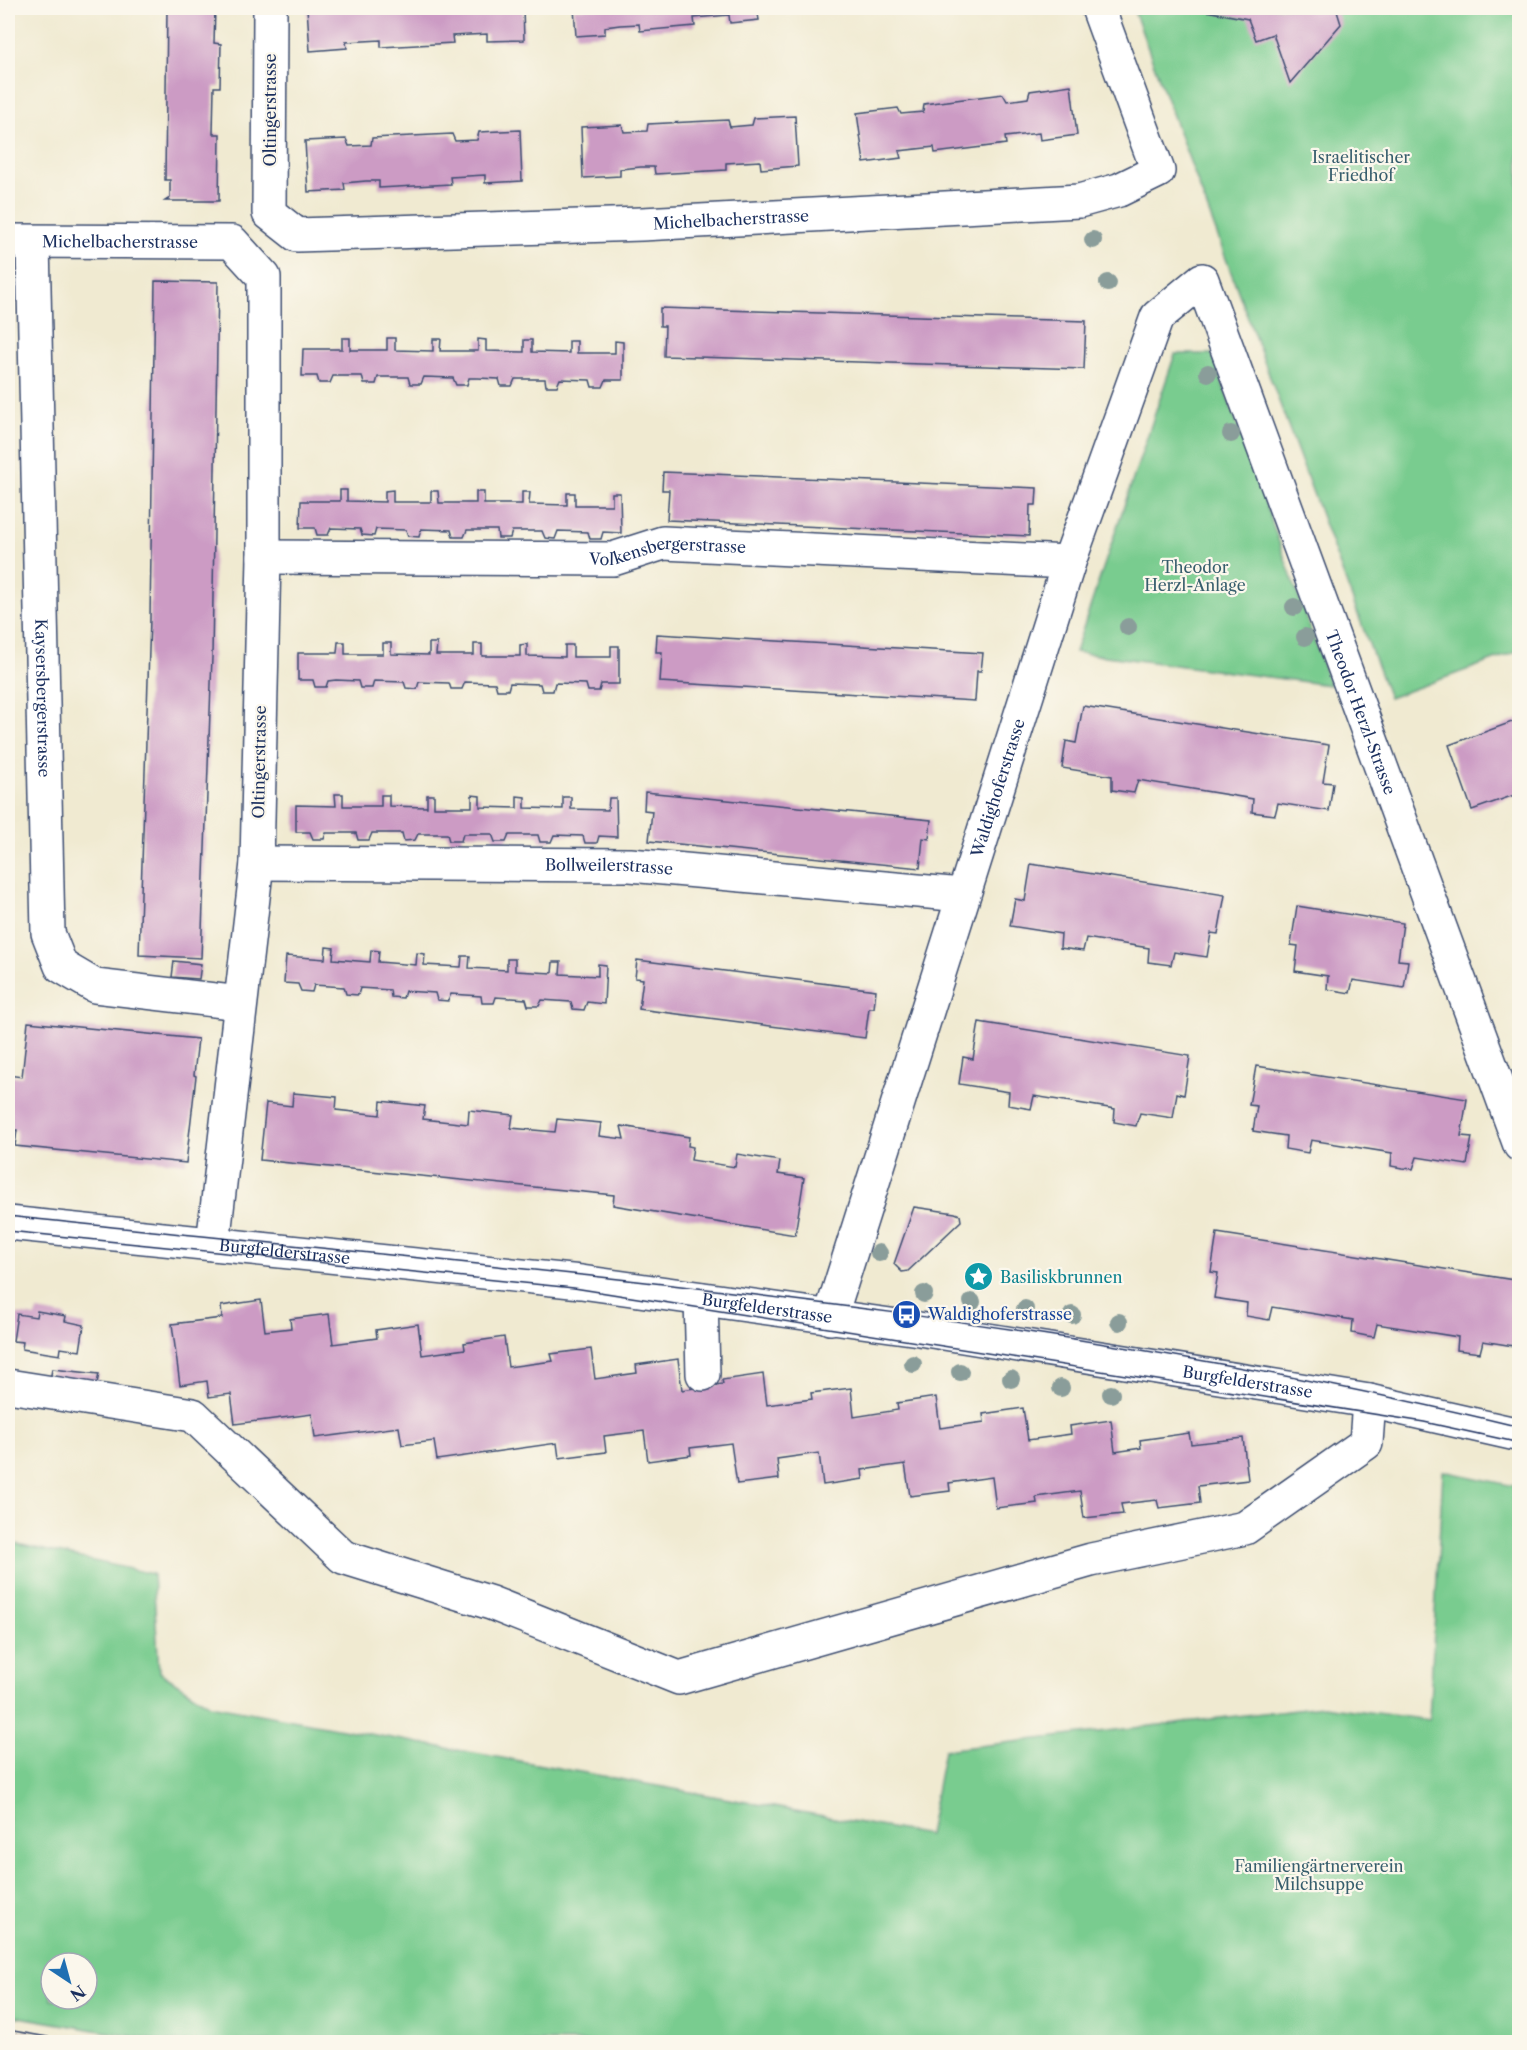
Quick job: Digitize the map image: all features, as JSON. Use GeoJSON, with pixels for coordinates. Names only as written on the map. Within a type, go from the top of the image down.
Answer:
{"type":"FeatureCollection","features":[{"type":"Feature","properties":{"kind":"street","name":"Oltingerstrasse"},"geometry":{"type":"LineString","coordinates":[[270,8],[269,213],[297,234]]}},
{"type":"Feature","properties":{"kind":"street","name":"Michelbacherstrasse"},"geometry":{"type":"LineString","coordinates":[[297,234],[642,224],[1079,201],[1119,190],[1158,171],[1098,8]]}},
{"type":"Feature","properties":{"kind":"street","name":"Michelbacherstrasse"},"geometry":{"type":"LineString","coordinates":[[20,241],[232,242],[264,277]]}},
{"type":"Feature","properties":{"kind":"street","name":"Kaysersbergerstrasse"},"geometry":{"type":"LineString","coordinates":[[20,241],[37,472],[48,933],[61,966],[94,986],[240,1003]]}},
{"type":"Feature","properties":{"kind":"street","name":"Oltingerstrasse"},"geometry":{"type":"LineString","coordinates":[[213,1244],[222,1184],[257,863],[264,557],[264,277]]}},
{"type":"Feature","properties":{"kind":"street","name":"Waldighoferstrasse"},"geometry":{"type":"LineString","coordinates":[[831,1318],[962,895],[1069,562],[1156,317],[1202,280]]}},
{"type":"Feature","properties":{"kind":"street","name":"Theodor Herzl-Strasse"},"geometry":{"type":"LineString","coordinates":[[1202,280],[1520,1145]]}},
{"type":"Feature","properties":{"kind":"street","name":"Volkensbergerstrasse"},"geometry":{"type":"LineString","coordinates":[[264,557],[613,559],[663,543],[1069,562]]}},
{"type":"Feature","properties":{"kind":"street","name":"Bollweilerstrasse"},"geometry":{"type":"LineString","coordinates":[[257,863],[630,865],[962,895]]}},
{"type":"Feature","properties":{"kind":"street","name":"Burgfelderstrasse"},"geometry":{"type":"LineString","coordinates":[[8,1223],[581,1282],[919,1329],[1369,1401],[1520,1435]]}},
{"type":"Feature","properties":{"kind":"street"},"geometry":{"type":"LineString","coordinates":[[701,1299],[703,1374]]}},
{"type":"Feature","properties":{"kind":"street"},"geometry":{"type":"LineString","coordinates":[[8,1386],[193,1415],[343,1557],[491,1603],[679,1678],[1091,1560],[1245,1528],[1366,1443],[1369,1401]]}},
{"type":"Feature","properties":{"kind":"green space","name":"Israelitischer Friedhof"},"geometry":{"type":"Polygon","coordinates":[[[1133,8],[1519,8],[1519,651],[1389,698],[1133,8]]]}},
{"type":"Feature","properties":{"kind":"green space","name":"Theodor Herzl-Anlage"},"geometry":{"type":"Polygon","coordinates":[[[1175,354],[1212,354],[1330,685],[1075,652],[1175,354]]]}},
{"type":"Feature","properties":{"kind":"green space","name":"Familiengärtnerverein Milchsuppe"},"geometry":{"type":"Polygon","coordinates":[[[1443,1471],[1519,1487],[1519,2042],[164,2042],[8,2015],[8,1542],[153,1574],[159,1672],[210,1705],[928,1835],[944,1750],[1323,1706],[1429,1720],[1443,1471]]]}},
{"type":"Feature","properties":{"kind":"building"},"geometry":{"type":"Polygon","coordinates":[[[167,8],[215,8],[214,43],[221,44],[220,87],[214,87],[213,134],[220,134],[219,201],[165,201],[170,198],[170,180],[165,180],[167,8]]]}},
{"type":"Feature","properties":{"kind":"building"},"geometry":{"type":"Polygon","coordinates":[[[307,8],[523,8],[524,40],[487,41],[487,34],[452,36],[453,43],[381,47],[381,40],[346,42],[347,48],[310,51],[307,8]]]}},
{"type":"Feature","properties":{"kind":"building"},"geometry":{"type":"Polygon","coordinates":[[[574,8],[757,8],[759,20],[730,23],[729,15],[694,18],[695,26],[640,31],[639,24],[620,25],[605,27],[605,34],[576,36],[574,8]]]}},
{"type":"Feature","properties":{"kind":"building"},"geometry":{"type":"Polygon","coordinates":[[[811,8],[841,8],[841,9],[812,13],[811,8]]]}},
{"type":"Feature","properties":{"kind":"building"},"geometry":{"type":"Polygon","coordinates":[[[1205,8],[1336,8],[1341,24],[1290,83],[1273,34],[1256,40],[1248,19],[1206,11],[1205,8]]]}},
{"type":"Feature","properties":{"kind":"building"},"geometry":{"type":"Polygon","coordinates":[[[1071,85],[1077,135],[1040,140],[1039,133],[1005,137],[1006,144],[935,153],[934,147],[899,151],[901,158],[864,163],[857,113],[898,108],[901,114],[923,112],[924,104],[1003,94],[1007,101],[1028,98],[1030,91],[1071,85]]]}},
{"type":"Feature","properties":{"kind":"building"},"geometry":{"type":"Polygon","coordinates":[[[795,116],[798,166],[761,169],[760,161],[726,163],[726,170],[655,174],[654,167],[641,167],[620,169],[620,176],[583,178],[581,127],[622,125],[624,132],[647,131],[648,124],[728,120],[730,127],[752,125],[754,118],[795,116]]]}},
{"type":"Feature","properties":{"kind":"building"},"geometry":{"type":"Polygon","coordinates":[[[520,130],[522,181],[485,183],[485,175],[450,177],[451,184],[379,188],[379,181],[366,181],[344,183],[345,190],[308,192],[305,141],[346,139],[349,146],[371,145],[372,138],[452,134],[455,141],[477,140],[479,132],[520,130]]]}},
{"type":"Feature","properties":{"kind":"building"},"geometry":{"type":"Polygon","coordinates":[[[155,281],[218,282],[212,657],[201,958],[139,955],[150,619],[155,281]]]}},
{"type":"Feature","properties":{"kind":"building"},"geometry":{"type":"Polygon","coordinates":[[[660,308],[1086,321],[1084,369],[664,356],[665,326],[660,326],[660,308]]]}},
{"type":"Feature","properties":{"kind":"building"},"geometry":{"type":"Polygon","coordinates":[[[342,338],[350,338],[350,350],[387,350],[387,338],[395,338],[395,350],[433,351],[433,339],[441,339],[440,351],[478,351],[478,339],[486,340],[486,351],[524,352],[524,340],[532,340],[532,352],[569,353],[569,341],[577,341],[577,353],[615,353],[615,341],[623,342],[623,380],[606,380],[603,387],[592,387],[590,380],[560,379],[557,386],[546,386],[545,379],[515,379],[512,386],[501,386],[499,379],[469,378],[467,385],[456,385],[453,378],[424,377],[421,384],[410,384],[408,377],[378,377],[376,384],[364,384],[362,376],[333,376],[330,383],[319,383],[317,376],[302,376],[303,349],[342,349],[342,338]]]}},
{"type":"Feature","properties":{"kind":"building"},"geometry":{"type":"Polygon","coordinates":[[[663,472],[1037,488],[1036,505],[1030,505],[1029,536],[667,520],[669,490],[662,490],[663,472]]]}},
{"type":"Feature","properties":{"kind":"building"},"geometry":{"type":"Polygon","coordinates":[[[340,490],[347,490],[347,501],[385,502],[385,491],[393,490],[393,502],[431,502],[431,491],[438,491],[439,503],[476,503],[476,492],[484,492],[484,504],[522,504],[522,492],[530,492],[529,504],[567,505],[567,493],[575,493],[575,505],[612,505],[612,493],[620,493],[621,533],[603,532],[601,539],[590,539],[588,532],[558,531],[555,539],[545,538],[542,531],[512,531],[510,538],[498,538],[497,530],[467,530],[464,537],[453,537],[451,530],[421,529],[419,537],[408,536],[406,530],[376,529],[374,536],[362,535],[360,529],[331,528],[328,535],[317,535],[315,528],[300,528],[301,501],[340,501],[340,490]]]}},
{"type":"Feature","properties":{"kind":"building"},"geometry":{"type":"Polygon","coordinates":[[[657,634],[983,653],[981,671],[977,671],[975,701],[660,682],[662,652],[656,652],[657,634]]]}},
{"type":"Feature","properties":{"kind":"building"},"geometry":{"type":"Polygon","coordinates":[[[338,642],[345,642],[345,654],[383,654],[383,643],[391,643],[391,654],[429,655],[429,643],[437,643],[436,655],[474,655],[474,644],[482,644],[482,656],[520,656],[520,645],[527,644],[527,656],[565,657],[565,645],[573,645],[573,657],[611,657],[611,646],[619,646],[619,684],[601,684],[599,691],[588,691],[586,684],[555,683],[553,691],[542,691],[540,684],[510,683],[508,690],[497,690],[495,683],[465,682],[462,689],[451,689],[449,683],[419,682],[417,689],[406,688],[404,682],[374,681],[372,688],[360,688],[358,681],[328,681],[326,687],[315,687],[313,680],[298,680],[298,653],[337,653],[338,642]]]}},
{"type":"Feature","properties":{"kind":"building"},"geometry":{"type":"Polygon","coordinates":[[[1083,706],[1329,745],[1323,782],[1333,783],[1329,811],[1278,803],[1275,815],[1252,812],[1253,799],[1138,780],[1134,793],[1112,790],[1112,776],[1062,768],[1066,741],[1076,743],[1083,706]]]}},
{"type":"Feature","properties":{"kind":"building"},"geometry":{"type":"Polygon","coordinates":[[[1520,719],[1520,793],[1472,810],[1449,745],[1520,719]]]}},
{"type":"Feature","properties":{"kind":"building"},"geometry":{"type":"Polygon","coordinates":[[[645,792],[931,820],[929,839],[923,838],[920,868],[649,841],[652,811],[644,810],[645,792]]]}},
{"type":"Feature","properties":{"kind":"building"},"geometry":{"type":"Polygon","coordinates":[[[335,794],[343,794],[343,806],[381,806],[381,795],[389,795],[389,806],[427,807],[427,795],[434,795],[434,807],[472,807],[472,795],[480,796],[480,807],[517,808],[517,796],[525,797],[525,808],[563,809],[563,797],[571,797],[571,809],[608,810],[609,798],[616,798],[617,837],[599,836],[597,843],[585,843],[583,836],[554,835],[551,842],[540,842],[538,835],[509,835],[506,842],[495,842],[492,834],[463,834],[461,841],[449,841],[447,834],[418,834],[415,840],[404,841],[402,833],[372,833],[369,840],[358,840],[356,833],[326,833],[324,839],[313,839],[310,832],[296,832],[296,805],[336,806],[335,794]]]}},
{"type":"Feature","properties":{"kind":"building"},"geometry":{"type":"Polygon","coordinates":[[[1031,864],[1225,895],[1218,934],[1211,933],[1207,957],[1174,952],[1171,965],[1148,962],[1149,948],[1086,938],[1083,951],[1060,948],[1061,934],[1010,926],[1015,899],[1025,901],[1031,864]]]}},
{"type":"Feature","properties":{"kind":"building"},"geometry":{"type":"Polygon","coordinates":[[[1297,906],[1403,923],[1398,960],[1408,961],[1404,988],[1353,980],[1350,993],[1327,989],[1328,976],[1295,971],[1298,946],[1291,945],[1297,906]]]}},
{"type":"Feature","properties":{"kind":"building"},"geometry":{"type":"Polygon","coordinates":[[[326,947],[334,948],[333,959],[370,962],[371,950],[379,951],[378,962],[416,965],[417,953],[425,954],[424,965],[461,967],[462,956],[470,956],[469,968],[507,970],[507,959],[515,959],[515,971],[552,973],[553,962],[561,962],[560,974],[598,976],[598,964],[606,965],[604,1004],[587,1002],[584,1010],[573,1009],[571,1002],[542,1000],[539,1006],[528,1006],[526,999],[496,997],[494,1003],[482,1003],[481,996],[451,994],[448,1001],[437,1000],[435,993],[405,991],[403,998],[391,997],[390,990],[360,988],[358,995],[346,994],[344,987],[314,985],[312,992],[301,991],[298,984],[284,983],[286,956],[325,959],[326,947]]]}},
{"type":"Feature","properties":{"kind":"building"},"geometry":{"type":"Polygon","coordinates":[[[637,960],[876,990],[874,1008],[869,1008],[865,1038],[639,1009],[643,979],[635,978],[637,960]]]}},
{"type":"Feature","properties":{"kind":"building"},"geometry":{"type":"Polygon","coordinates":[[[174,961],[201,964],[199,979],[172,977],[174,961]]]}},
{"type":"Feature","properties":{"kind":"building"},"geometry":{"type":"Polygon","coordinates":[[[28,1022],[198,1039],[186,1163],[15,1146],[17,1130],[8,1130],[8,1075],[22,1077],[28,1022]]]}},
{"type":"Feature","properties":{"kind":"building"},"geometry":{"type":"Polygon","coordinates":[[[979,1022],[1190,1056],[1184,1095],[1177,1093],[1173,1118],[1140,1113],[1136,1126],[1114,1122],[1115,1109],[1034,1096],[1031,1109],[1008,1105],[1009,1092],[959,1084],[963,1057],[973,1059],[979,1022]]]}},
{"type":"Feature","properties":{"kind":"building"},"geometry":{"type":"Polygon","coordinates":[[[1256,1066],[1467,1099],[1461,1136],[1472,1137],[1467,1165],[1417,1157],[1413,1169],[1402,1168],[1391,1166],[1392,1153],[1311,1140],[1308,1153],[1285,1149],[1286,1136],[1253,1131],[1257,1106],[1249,1105],[1256,1066]]]}},
{"type":"Feature","properties":{"kind":"building"},"geometry":{"type":"Polygon","coordinates":[[[293,1093],[337,1097],[336,1110],[380,1115],[381,1101],[425,1106],[423,1119],[468,1124],[469,1110],[513,1115],[511,1128],[555,1132],[557,1119],[601,1123],[599,1136],[624,1139],[621,1126],[689,1137],[688,1146],[693,1147],[691,1160],[735,1167],[737,1154],[780,1161],[778,1174],[804,1178],[795,1235],[613,1205],[614,1195],[260,1160],[266,1103],[292,1106],[293,1093]]]}},
{"type":"Feature","properties":{"kind":"building"},"geometry":{"type":"Polygon","coordinates":[[[914,1207],[955,1213],[960,1215],[961,1221],[908,1271],[902,1272],[894,1264],[914,1207]]]}},
{"type":"Feature","properties":{"kind":"building"},"geometry":{"type":"Polygon","coordinates":[[[1217,1233],[1520,1281],[1520,1347],[1483,1341],[1480,1353],[1457,1350],[1458,1337],[1377,1324],[1374,1337],[1367,1336],[1352,1333],[1353,1320],[1272,1307],[1269,1320],[1246,1316],[1247,1303],[1214,1298],[1218,1273],[1211,1272],[1217,1233]]]}},
{"type":"Feature","properties":{"kind":"building"},"geometry":{"type":"Polygon","coordinates":[[[261,1300],[265,1331],[291,1328],[290,1319],[329,1314],[333,1344],[377,1338],[376,1330],[418,1324],[422,1355],[465,1349],[464,1343],[504,1337],[508,1367],[553,1361],[551,1354],[591,1349],[595,1379],[637,1373],[636,1365],[678,1359],[682,1390],[723,1384],[722,1380],[763,1374],[767,1405],[812,1399],[811,1393],[851,1388],[854,1417],[898,1410],[897,1403],[936,1397],[940,1428],[984,1422],[983,1414],[1023,1408],[1028,1440],[1071,1434],[1070,1426],[1111,1420],[1115,1452],[1141,1448],[1140,1440],[1189,1433],[1191,1444],[1243,1438],[1248,1480],[1198,1486],[1200,1503],[1159,1508],[1157,1500],[1121,1504],[1123,1514],[1084,1518],[1080,1491],[1036,1497],[1037,1503],[996,1508],[992,1477],[949,1483],[950,1491],[910,1496],[905,1464],[862,1470],[863,1479],[823,1485],[819,1453],[777,1459],[779,1479],[737,1484],[731,1443],[690,1448],[691,1455],[648,1461],[644,1431],[604,1436],[606,1452],[559,1458],[557,1443],[437,1460],[434,1441],[402,1445],[399,1427],[315,1438],[312,1414],[235,1424],[231,1394],[209,1397],[207,1381],[180,1385],[172,1324],[222,1318],[221,1306],[261,1300]]]}},
{"type":"Feature","properties":{"kind":"building"},"geometry":{"type":"Polygon","coordinates":[[[37,1311],[66,1316],[65,1321],[84,1325],[80,1351],[61,1348],[60,1355],[22,1349],[23,1342],[13,1341],[17,1314],[36,1317],[37,1311]]]}},
{"type":"Feature","properties":{"kind":"building"},"geometry":{"type":"Polygon","coordinates":[[[52,1369],[99,1374],[95,1393],[49,1386],[52,1369]]]}},
{"type":"Feature","properties":{"kind":"building"},"geometry":{"type":"Polygon","coordinates":[[[8,2030],[70,2041],[70,2042],[8,2042],[8,2030]]]}},
{"type":"Feature","properties":{"kind":"tram line"},"geometry":{"type":"LineString","coordinates":[[8,1216],[578,1275],[767,1296],[957,1321],[1146,1351],[1333,1385],[1520,1427]]}},
{"type":"Feature","properties":{"kind":"tram line"},"geometry":{"type":"LineString","coordinates":[[8,1231],[574,1288],[1424,1422],[1520,1443]]}},
{"type":"Feature","properties":{"kind":"place","name":"Basiliskbrunnen"},"geometry":{"type":"Point","coordinates":[979,1277]}},
{"type":"Feature","properties":{"kind":"place","name":"Waldighoferstrasse"},"geometry":{"type":"Point","coordinates":[907,1314]}}]}
